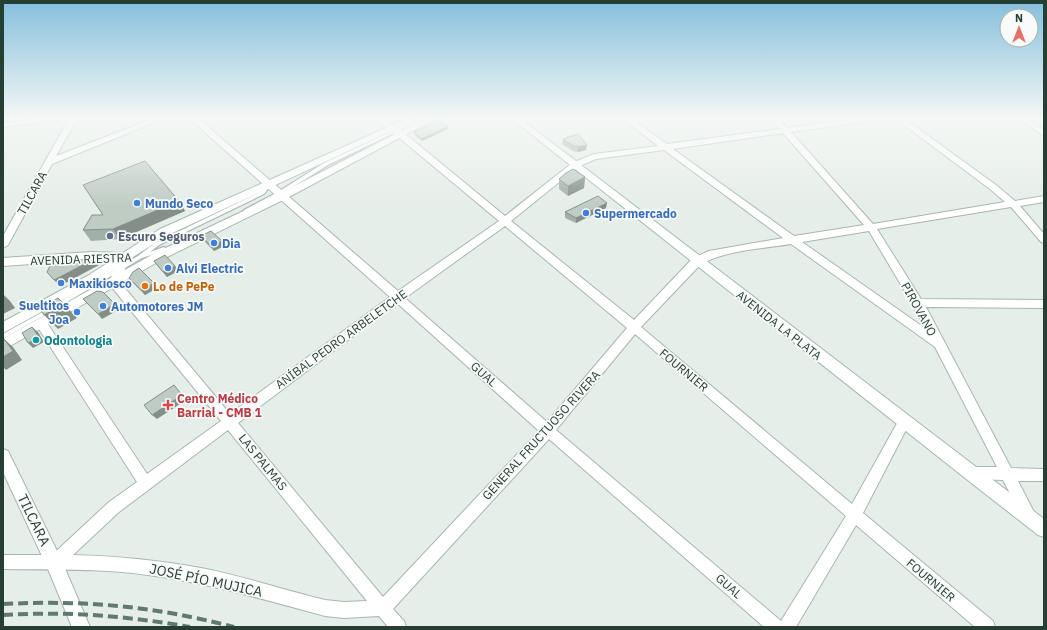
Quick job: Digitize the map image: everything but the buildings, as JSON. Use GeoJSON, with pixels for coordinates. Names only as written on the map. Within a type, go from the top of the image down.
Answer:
{"type":"FeatureCollection","features":[{"type":"Feature","properties":{"kind":"main road"},"geometry":{"type":"LineString","coordinates":[[3,328],[93,278],[164,232],[270,184],[355,148]]}},
{"type":"Feature","properties":{"kind":"main road"},"geometry":{"type":"LineString","coordinates":[[3,345],[42,323],[116,276],[282,195],[365,148]]}},
{"type":"Feature","properties":{"kind":"main road","name":"AVENIDA LA PLATA"},"geometry":{"type":"LineString","coordinates":[[554,148],[904,422],[1044,529]]}},
{"type":"Feature","properties":{"kind":"main road","name":"AVENIDA RIESTRA"},"geometry":{"type":"LineString","coordinates":[[3,262],[91,256],[140,258],[159,256]]}},
{"type":"Feature","properties":{"kind":"main road","name":"TILCARA"},"geometry":{"type":"LineString","coordinates":[[3,456],[54,563],[81,627]]}},
{"type":"Feature","properties":{"kind":"street","name":"TILCARA"},"geometry":{"type":"LineString","coordinates":[[3,245],[57,148]]}},
{"type":"Feature","properties":{"kind":"street"},"geometry":{"type":"LineString","coordinates":[[50,162],[84,148]]}},
{"type":"Feature","properties":{"kind":"street","name":"GUAL"},"geometry":{"type":"LineString","coordinates":[[228,148],[548,430],[776,627]]}},
{"type":"Feature","properties":{"kind":"street","name":"FOURNIER"},"geometry":{"type":"LineString","coordinates":[[417,148],[634,327],[987,627]]}},
{"type":"Feature","properties":{"kind":"street","name":"ANÍBAL PEDRO ARBELETCHE"},"geometry":{"type":"LineString","coordinates":[[54,563],[110,511],[398,297],[505,221],[575,165],[594,157],[653,148]]}},
{"type":"Feature","properties":{"kind":"street"},"geometry":{"type":"LineString","coordinates":[[665,148],[939,345]]}},
{"type":"Feature","properties":{"kind":"street","name":"PIROVANO"},"geometry":{"type":"LineString","coordinates":[[801,148],[870,227],[918,303],[1008,474],[1017,496],[1032,519]]}},
{"type":"Feature","properties":{"kind":"street"},"geometry":{"type":"LineString","coordinates":[[940,148],[993,187],[1013,204],[1044,240]]}},
{"type":"Feature","properties":{"kind":"street"},"geometry":{"type":"LineString","coordinates":[[697,261],[709,255],[724,251],[791,239],[1044,199]]}},
{"type":"Feature","properties":{"kind":"street"},"geometry":{"type":"LineString","coordinates":[[116,276],[126,257]]}},
{"type":"Feature","properties":{"kind":"street","name":"GENERAL FRUCTUOSO RIVERA"},"geometry":{"type":"LineString","coordinates":[[383,608],[548,430],[634,327],[697,261]]}},
{"type":"Feature","properties":{"kind":"street","name":"LAS PALMAS"},"geometry":{"type":"LineString","coordinates":[[116,276],[230,421],[398,627]]}},
{"type":"Feature","properties":{"kind":"street"},"geometry":{"type":"LineString","coordinates":[[918,303],[1044,304]]}},
{"type":"Feature","properties":{"kind":"street"},"geometry":{"type":"LineString","coordinates":[[42,323],[146,484]]}},
{"type":"Feature","properties":{"kind":"street"},"geometry":{"type":"LineString","coordinates":[[786,627],[854,515],[904,422]]}},
{"type":"Feature","properties":{"kind":"street"},"geometry":{"type":"LineString","coordinates":[[970,473],[1044,475]]}},
{"type":"Feature","properties":{"kind":"street","name":"JOSÉ PÍO MUJICA"},"geometry":{"type":"LineString","coordinates":[[3,562],[100,563],[147,567],[202,576],[325,608],[344,610],[383,608]]}},
{"type":"Feature","properties":{"kind":"lane"},"geometry":{"type":"LineString","coordinates":[[3,337],[116,276],[157,244],[262,193],[270,184]]}},
{"type":"Feature","properties":{"kind":"lane"},"geometry":{"type":"LineString","coordinates":[[140,258],[168,248],[282,195]]}},
{"type":"Feature","properties":{"kind":"railway"},"geometry":{"type":"LineString","coordinates":[[3,604],[63,603],[119,606],[175,614],[234,627]]}},
{"type":"Feature","properties":{"kind":"railway"},"geometry":{"type":"LineString","coordinates":[[3,615],[97,615],[190,627]]}},
{"type":"Feature","properties":{"kind":"place","name":"Mundo Seco"},"geometry":{"type":"Point","coordinates":[137,203]}},
{"type":"Feature","properties":{"kind":"place","name":"Supermercado"},"geometry":{"type":"Point","coordinates":[586,213]}},
{"type":"Feature","properties":{"kind":"place","name":"Escuro Seguros"},"geometry":{"type":"Point","coordinates":[110,236]}},
{"type":"Feature","properties":{"kind":"place","name":"Dia"},"geometry":{"type":"Point","coordinates":[214,243]}},
{"type":"Feature","properties":{"kind":"place","name":"Alvi Electric"},"geometry":{"type":"Point","coordinates":[168,268]}},
{"type":"Feature","properties":{"kind":"place","name":"Maxikiosco"},"geometry":{"type":"Point","coordinates":[61,283]}},
{"type":"Feature","properties":{"kind":"place","name":"Lo de PePe"},"geometry":{"type":"Point","coordinates":[145,286]}},
{"type":"Feature","properties":{"kind":"place","name":"Automotores JM"},"geometry":{"type":"Point","coordinates":[103,306]}},
{"type":"Feature","properties":{"kind":"place","name":"Sueltitos Joa"},"geometry":{"type":"Point","coordinates":[77,312]}},
{"type":"Feature","properties":{"kind":"place","name":"Odontologia"},"geometry":{"type":"Point","coordinates":[36,340]}},
{"type":"Feature","properties":{"kind":"place","name":"Centro Médico Barrial - CMB 1"},"geometry":{"type":"Point","coordinates":[168,405]}}]}
